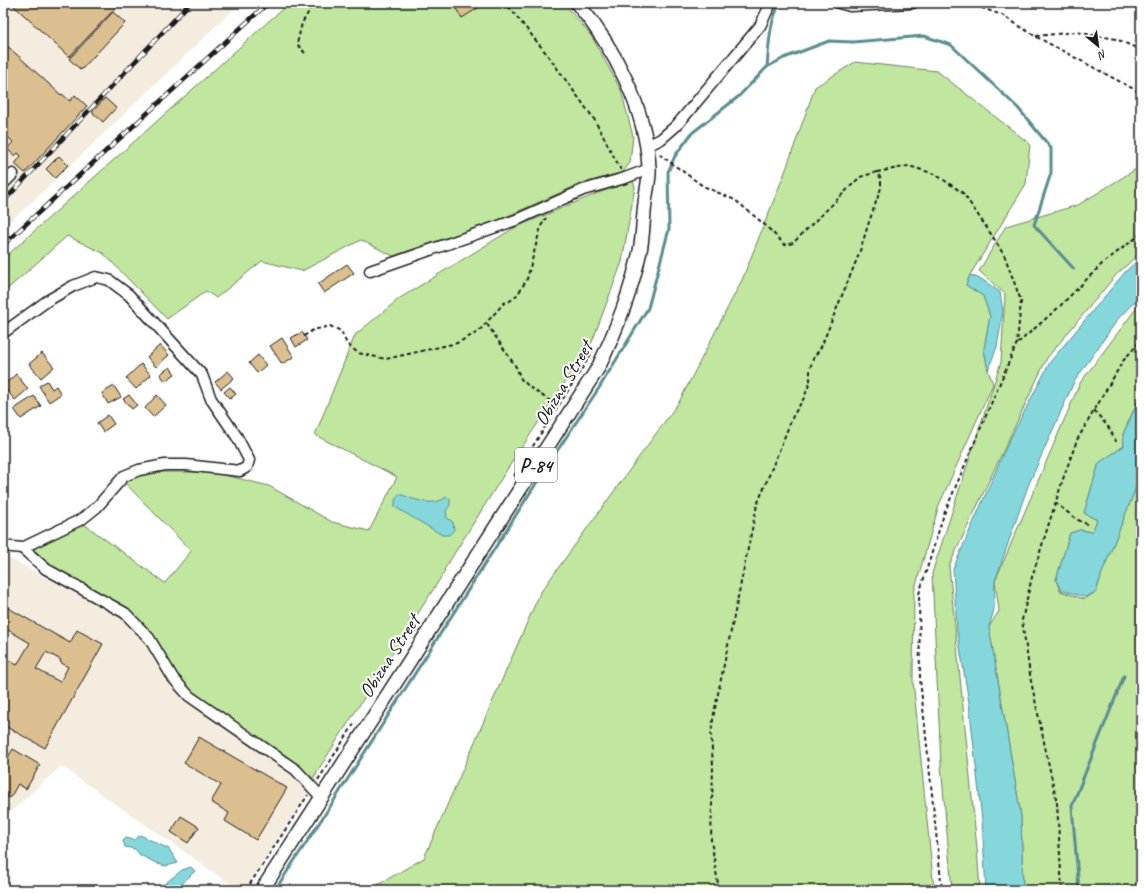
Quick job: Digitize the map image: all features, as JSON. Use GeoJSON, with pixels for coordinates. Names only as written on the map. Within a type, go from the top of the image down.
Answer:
{"type":"FeatureCollection","features":[{"type":"Feature","properties":{"kind":"main road","name":"Obizna Street"},"geometry":{"type":"LineString","coordinates":[[262,890],[598,368],[614,334],[628,294],[640,250],[649,169],[647,146],[630,88],[613,54],[585,12],[577,3]]}},
{"type":"Feature","properties":{"kind":"street"},"geometry":{"type":"LineString","coordinates":[[647,146],[661,139],[676,125],[760,26],[771,3]]}},
{"type":"Feature","properties":{"kind":"street"},"geometry":{"type":"LineString","coordinates":[[839,3],[850,6],[913,3]]}},
{"type":"Feature","properties":{"kind":"street"},"geometry":{"type":"LineString","coordinates":[[370,271],[516,220],[583,190],[625,178],[649,169]]}},
{"type":"Feature","properties":{"kind":"street"},"geometry":{"type":"LineString","coordinates":[[3,184],[13,174]]}},
{"type":"Feature","properties":{"kind":"street"},"geometry":{"type":"LineString","coordinates":[[3,333],[46,301],[73,286],[96,277],[109,280],[129,296],[202,375],[211,399],[237,437],[249,460],[247,467],[240,471],[186,465],[165,465],[134,472],[124,476],[97,507],[82,518],[22,548],[3,546]]}},
{"type":"Feature","properties":{"kind":"street"},"geometry":{"type":"LineString","coordinates":[[22,548],[46,569],[125,613],[149,638],[174,678],[189,696],[296,770],[322,798]]}},
{"type":"Feature","properties":{"kind":"path"},"geometry":{"type":"LineString","coordinates":[[305,53],[297,44],[302,22],[314,3]]}},
{"type":"Feature","properties":{"kind":"path"},"geometry":{"type":"LineString","coordinates":[[502,3],[509,7],[546,52],[594,119],[625,178]]}},
{"type":"Feature","properties":{"kind":"path"},"geometry":{"type":"LineString","coordinates":[[968,3],[1002,14],[1035,36],[1141,93]]}},
{"type":"Feature","properties":{"kind":"path"},"geometry":{"type":"LineString","coordinates":[[1035,36],[1076,32],[1116,39],[1141,50]]}},
{"type":"Feature","properties":{"kind":"path"},"geometry":{"type":"LineString","coordinates":[[668,161],[703,186],[735,200],[764,224],[785,245],[793,244],[860,177],[909,166],[935,174],[963,193],[1005,257],[1020,301],[1017,343],[944,514],[919,594],[920,679],[942,890]]}},
{"type":"Feature","properties":{"kind":"path"},"geometry":{"type":"LineString","coordinates":[[719,890],[711,840],[713,766],[711,734],[757,505],[793,416],[804,398],[810,382],[810,369],[821,347],[859,254],[881,188],[881,179],[877,172]]}},
{"type":"Feature","properties":{"kind":"path"},"geometry":{"type":"LineString","coordinates":[[304,336],[313,330],[330,326],[341,331],[347,344],[358,353],[386,359],[457,343],[478,332],[504,304],[518,294],[527,279],[541,226],[554,203]]}},
{"type":"Feature","properties":{"kind":"path"},"geometry":{"type":"LineString","coordinates":[[1017,343],[1059,307],[1103,263],[1141,234]]}},
{"type":"Feature","properties":{"kind":"path"},"geometry":{"type":"LineString","coordinates":[[487,324],[516,367],[521,379],[532,389],[558,406]]}},
{"type":"Feature","properties":{"kind":"path"},"geometry":{"type":"LineString","coordinates":[[1062,890],[1057,803],[1031,681],[1022,620],[1032,577],[1055,503],[1077,440],[1122,361],[1141,340]]}},
{"type":"Feature","properties":{"kind":"path"},"geometry":{"type":"LineString","coordinates":[[513,478],[596,346]]}},
{"type":"Feature","properties":{"kind":"path"},"geometry":{"type":"LineString","coordinates":[[1094,410],[1109,428],[1117,443]]}},
{"type":"Feature","properties":{"kind":"path"},"geometry":{"type":"LineString","coordinates":[[1055,503],[1078,520],[1087,524]]}},
{"type":"Feature","properties":{"kind":"path"},"geometry":{"type":"LineString","coordinates":[[246,890],[358,718]]}},
{"type":"Feature","properties":{"kind":"shaded area"},"geometry":{"type":"Polygon","coordinates":[[[3,3],[240,3],[49,186],[3,228],[3,3]]]}},
{"type":"Feature","properties":{"kind":"shaded area"},"geometry":{"type":"Polygon","coordinates":[[[3,555],[126,620],[320,774],[245,890],[239,890],[61,766],[3,819],[3,555]]]}},
{"type":"Feature","properties":{"kind":"green space"},"geometry":{"type":"Polygon","coordinates":[[[289,3],[564,3],[592,37],[621,90],[633,136],[630,163],[623,172],[580,184],[494,222],[393,256],[361,240],[302,271],[262,261],[216,298],[206,291],[167,319],[103,253],[67,236],[3,293],[3,259],[289,3]]]}},
{"type":"Feature","properties":{"kind":"green space"},"geometry":{"type":"Polygon","coordinates":[[[855,62],[937,71],[1030,144],[1026,184],[970,275],[966,285],[983,296],[990,316],[984,349],[988,370],[993,384],[939,505],[914,592],[913,680],[934,890],[369,890],[424,858],[540,593],[679,402],[742,280],[785,172],[815,87],[855,62]]]}},
{"type":"Feature","properties":{"kind":"green space"},"geometry":{"type":"Polygon","coordinates":[[[1141,166],[1141,252],[1116,275],[1047,358],[949,566],[980,890],[952,890],[941,765],[932,573],[1001,362],[1005,294],[979,271],[1006,226],[1078,205],[1141,166]]]}},
{"type":"Feature","properties":{"kind":"green space"},"geometry":{"type":"Polygon","coordinates":[[[633,181],[635,187],[622,262],[592,342],[508,468],[444,570],[445,571],[313,778],[192,694],[126,608],[53,567],[31,547],[84,524],[165,583],[191,551],[125,483],[146,472],[212,472],[269,486],[332,522],[369,531],[397,477],[315,435],[355,335],[400,298],[514,228],[598,193],[633,181]]]}},
{"type":"Feature","properties":{"kind":"green space"},"geometry":{"type":"Polygon","coordinates":[[[1141,302],[1141,394],[1123,434],[1124,446],[1099,463],[1084,513],[1097,520],[1092,532],[1080,530],[1070,533],[1056,580],[1060,591],[1084,599],[1096,592],[1102,573],[1141,475],[1141,890],[1023,890],[1021,816],[989,627],[999,611],[995,581],[1080,383],[1141,302]]]}},
{"type":"Feature","properties":{"kind":"water"},"geometry":{"type":"Polygon","coordinates":[[[1141,257],[1141,295],[1118,319],[1074,382],[1028,486],[995,581],[994,610],[989,627],[1021,816],[1023,890],[986,890],[982,820],[969,703],[957,630],[953,569],[1008,443],[1050,362],[1125,272],[1141,257]]]}},
{"type":"Feature","properties":{"kind":"water"},"geometry":{"type":"Polygon","coordinates":[[[970,275],[983,280],[1000,292],[1003,312],[997,347],[988,370],[984,349],[990,316],[983,296],[966,285],[970,275]]]}},
{"type":"Feature","properties":{"kind":"water"},"geometry":{"type":"Polygon","coordinates":[[[1141,395],[1141,475],[1102,573],[1096,592],[1085,597],[1061,590],[1056,580],[1070,533],[1080,530],[1092,532],[1097,520],[1084,513],[1099,463],[1124,446],[1123,434],[1141,395]]]}},
{"type":"Feature","properties":{"kind":"water"},"geometry":{"type":"Polygon","coordinates":[[[399,494],[423,502],[435,502],[446,497],[450,498],[450,505],[446,511],[447,518],[453,522],[454,530],[449,535],[442,535],[395,507],[395,500],[399,494]]]}},
{"type":"Feature","properties":{"kind":"water"},"geometry":{"type":"Polygon","coordinates":[[[140,835],[169,849],[178,863],[166,866],[158,864],[140,855],[135,849],[125,847],[123,841],[126,838],[134,840],[140,835]]]}},
{"type":"Feature","properties":{"kind":"water"},"geometry":{"type":"Polygon","coordinates":[[[191,867],[195,871],[176,890],[157,890],[182,870],[191,867]]]}},
{"type":"Feature","properties":{"kind":"building"},"geometry":{"type":"Polygon","coordinates":[[[11,3],[120,3],[69,57],[11,3]]]}},
{"type":"Feature","properties":{"kind":"building"},"geometry":{"type":"Polygon","coordinates":[[[460,3],[479,3],[481,6],[462,18],[455,7],[460,3]]]}},
{"type":"Feature","properties":{"kind":"building"},"geometry":{"type":"Polygon","coordinates":[[[113,12],[125,23],[81,70],[69,59],[113,12]]]}},
{"type":"Feature","properties":{"kind":"building"},"geometry":{"type":"Polygon","coordinates":[[[3,42],[61,95],[62,94],[70,101],[75,95],[87,106],[25,173],[15,164],[21,156],[18,153],[15,156],[7,149],[13,142],[3,132],[3,42]]]}},
{"type":"Feature","properties":{"kind":"building"},"geometry":{"type":"Polygon","coordinates":[[[105,98],[116,108],[103,122],[92,112],[105,98]]]}},
{"type":"Feature","properties":{"kind":"building"},"geometry":{"type":"Polygon","coordinates":[[[59,156],[68,165],[55,178],[46,169],[59,156]]]}},
{"type":"Feature","properties":{"kind":"building"},"geometry":{"type":"Polygon","coordinates":[[[347,264],[354,273],[324,293],[318,284],[347,264]]]}},
{"type":"Feature","properties":{"kind":"building"},"geometry":{"type":"Polygon","coordinates":[[[302,332],[307,340],[296,347],[291,338],[302,332]]]}},
{"type":"Feature","properties":{"kind":"building"},"geometry":{"type":"Polygon","coordinates":[[[282,338],[294,357],[282,364],[270,346],[282,338]]]}},
{"type":"Feature","properties":{"kind":"building"},"geometry":{"type":"Polygon","coordinates":[[[160,345],[169,355],[156,367],[147,357],[160,345]]]}},
{"type":"Feature","properties":{"kind":"building"},"geometry":{"type":"Polygon","coordinates":[[[42,353],[54,367],[41,378],[29,364],[42,353]]]}},
{"type":"Feature","properties":{"kind":"building"},"geometry":{"type":"Polygon","coordinates":[[[258,355],[266,365],[257,373],[249,363],[258,355]]]}},
{"type":"Feature","properties":{"kind":"building"},"geometry":{"type":"Polygon","coordinates":[[[141,364],[151,375],[136,389],[126,378],[141,364]]]}},
{"type":"Feature","properties":{"kind":"building"},"geometry":{"type":"Polygon","coordinates":[[[170,367],[175,374],[165,381],[160,374],[170,367]]]}},
{"type":"Feature","properties":{"kind":"building"},"geometry":{"type":"Polygon","coordinates":[[[228,371],[234,378],[221,389],[215,382],[228,371]]]}},
{"type":"Feature","properties":{"kind":"building"},"geometry":{"type":"Polygon","coordinates":[[[16,374],[28,389],[15,400],[3,386],[16,374]]]}},
{"type":"Feature","properties":{"kind":"building"},"geometry":{"type":"Polygon","coordinates":[[[47,381],[52,389],[56,386],[61,394],[49,402],[39,386],[47,381]]]}},
{"type":"Feature","properties":{"kind":"building"},"geometry":{"type":"Polygon","coordinates":[[[114,386],[121,397],[108,404],[102,393],[114,386]]]}},
{"type":"Feature","properties":{"kind":"building"},"geometry":{"type":"Polygon","coordinates":[[[230,387],[236,394],[230,399],[224,392],[230,387]]]}},
{"type":"Feature","properties":{"kind":"building"},"geometry":{"type":"Polygon","coordinates":[[[129,395],[137,405],[132,409],[123,399],[129,395]]]}},
{"type":"Feature","properties":{"kind":"building"},"geometry":{"type":"Polygon","coordinates":[[[157,395],[166,405],[153,417],[145,408],[157,395]]]}},
{"type":"Feature","properties":{"kind":"building"},"geometry":{"type":"Polygon","coordinates":[[[34,396],[41,406],[21,419],[14,409],[34,396]]]}},
{"type":"Feature","properties":{"kind":"building"},"geometry":{"type":"Polygon","coordinates":[[[108,415],[114,424],[103,432],[97,423],[108,415]]]}},
{"type":"Feature","properties":{"kind":"building"},"geometry":{"type":"Polygon","coordinates":[[[3,605],[70,643],[77,630],[103,644],[45,748],[3,725],[3,657],[17,665],[30,643],[3,627],[3,605]],[[46,652],[36,669],[60,682],[68,667],[60,662],[61,660],[46,652]]]}},
{"type":"Feature","properties":{"kind":"building"},"geometry":{"type":"Polygon","coordinates":[[[199,737],[287,788],[256,840],[225,821],[229,813],[211,802],[221,785],[184,763],[199,737]]]}},
{"type":"Feature","properties":{"kind":"building"},"geometry":{"type":"Polygon","coordinates":[[[13,749],[40,765],[26,789],[18,784],[10,798],[5,795],[3,798],[3,765],[13,749]]]}},
{"type":"Feature","properties":{"kind":"building"},"geometry":{"type":"Polygon","coordinates":[[[181,816],[199,827],[188,843],[171,832],[181,816]]]}},
{"type":"Feature","properties":{"kind":"waterway"},"geometry":{"type":"LineString","coordinates":[[780,4],[776,11],[772,26],[767,67],[784,58],[829,41],[853,42],[924,36],[951,45],[1018,108],[1051,148],[1051,173],[1034,225],[1074,269]]}},
{"type":"Feature","properties":{"kind":"waterway"},"geometry":{"type":"LineString","coordinates":[[275,890],[333,802],[551,460],[599,388],[648,308],[669,229],[668,172],[675,156],[692,133],[738,97],[767,67]]}},
{"type":"Feature","properties":{"kind":"waterway"},"geometry":{"type":"LineString","coordinates":[[1079,890],[1072,806],[1124,676]]}},
{"type":"Feature","properties":{"kind":"railway"},"geometry":{"type":"LineString","coordinates":[[3,202],[190,3]]}},
{"type":"Feature","properties":{"kind":"railway"},"geometry":{"type":"LineString","coordinates":[[3,245],[268,3]]}}]}
